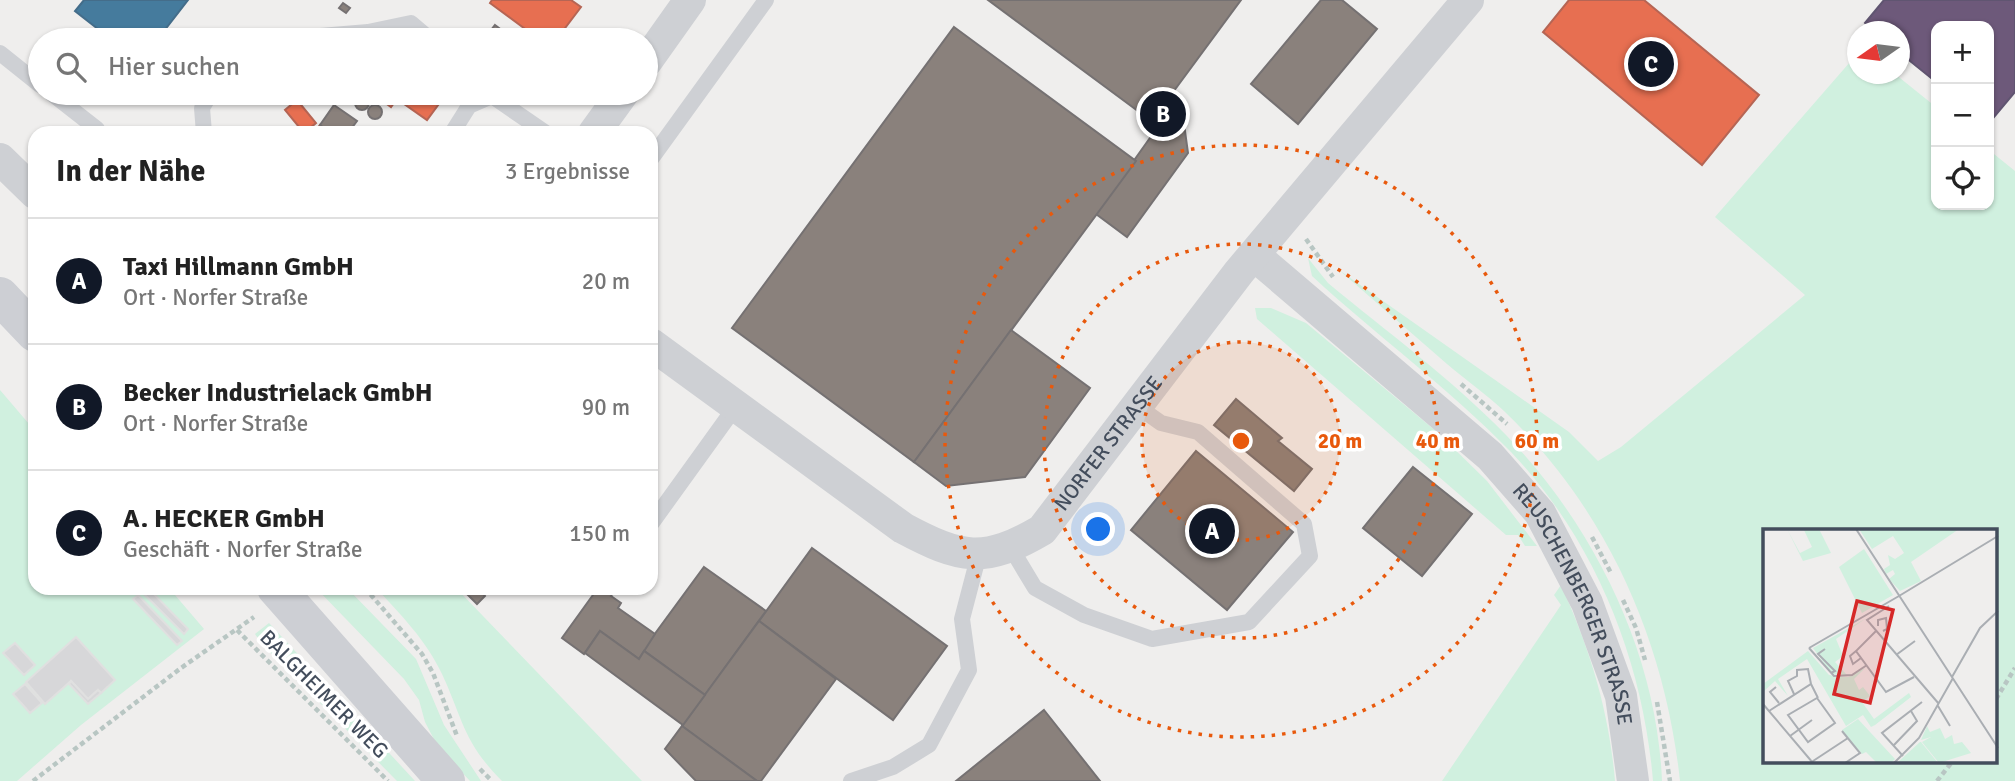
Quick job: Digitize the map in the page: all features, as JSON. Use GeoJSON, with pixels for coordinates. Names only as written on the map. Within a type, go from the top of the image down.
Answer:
{"type":"FeatureCollection","features":[{"type":"Feature","properties":{"kind":"main road"},"geometry":{"type":"LineString","coordinates":[[0,296],[28,326]]}},
{"type":"Feature","properties":{"kind":"main road"},"geometry":{"type":"LineString","coordinates":[[283,595],[461,773]]}},
{"type":"Feature","properties":{"kind":"street"},"geometry":{"type":"LineString","coordinates":[[658,45],[690,0]]}},
{"type":"Feature","properties":{"kind":"street","name":"NORFER STRASSE"},"geometry":{"type":"LineString","coordinates":[[658,349],[903,528],[945,550],[979,554],[1012,548],[1042,530],[1254,255],[1468,0]]}},
{"type":"Feature","properties":{"kind":"street"},"geometry":{"type":"LineString","coordinates":[[599,126],[614,105]]}},
{"type":"Feature","properties":{"kind":"street"},"geometry":{"type":"LineString","coordinates":[[0,159],[28,186]]}},
{"type":"Feature","properties":{"kind":"street","name":"REUSCHENBERGER STRASSE"},"geometry":{"type":"LineString","coordinates":[[1254,255],[1490,456],[1540,513],[1587,603],[1621,696],[1633,781]]}},
{"type":"Feature","properties":{"kind":"lane"},"geometry":{"type":"LineString","coordinates":[[658,149],[766,0]]}},
{"type":"Feature","properties":{"kind":"lane"},"geometry":{"type":"LineString","coordinates":[[387,28],[411,23],[417,28]]}},
{"type":"Feature","properties":{"kind":"lane"},"geometry":{"type":"LineString","coordinates":[[0,53],[28,75]]}},
{"type":"Feature","properties":{"kind":"lane"},"geometry":{"type":"LineString","coordinates":[[66,105],[93,126]]}},
{"type":"Feature","properties":{"kind":"lane"},"geometry":{"type":"LineString","coordinates":[[203,126],[204,105]]}},
{"type":"Feature","properties":{"kind":"lane"},"geometry":{"type":"LineString","coordinates":[[455,126],[465,105]]}},
{"type":"Feature","properties":{"kind":"lane"},"geometry":{"type":"LineString","coordinates":[[505,105],[536,126]]}},
{"type":"Feature","properties":{"kind":"lane"},"geometry":{"type":"LineString","coordinates":[[1012,548],[1035,588],[1084,615],[1152,639],[1250,622],[1310,556],[1304,524],[1295,516],[1198,432],[1161,423],[1137,405]]}},
{"type":"Feature","properties":{"kind":"lane"},"geometry":{"type":"LineString","coordinates":[[658,514],[736,406]]}},
{"type":"Feature","properties":{"kind":"lane"},"geometry":{"type":"LineString","coordinates":[[851,781],[893,767],[929,745],[969,670],[962,620],[979,554]]}},
{"type":"Feature","properties":{"kind":"path"},"geometry":{"type":"LineString","coordinates":[[33,781],[181,667],[237,630],[273,595]]}},
{"type":"Feature","properties":{"kind":"path"},"geometry":{"type":"LineString","coordinates":[[371,595],[422,654],[433,673],[460,743]]}},
{"type":"Feature","properties":{"kind":"path","name":"BALGHEIMER WEG"},"geometry":{"type":"LineString","coordinates":[[237,630],[388,781]]}},
{"type":"Feature","properties":{"kind":"path"},"geometry":{"type":"LineString","coordinates":[[1997,697],[2015,668]]}},
{"type":"Feature","properties":{"kind":"path"},"geometry":{"type":"LineString","coordinates":[[1937,781],[1950,764]]}},
{"type":"Feature","properties":{"kind":"path"},"geometry":{"type":"LineString","coordinates":[[461,773],[492,781]]}},
{"type":"Feature","properties":{"kind":"green space"},"geometry":{"type":"Polygon","coordinates":[[[1847,65],[1847,84],[1907,84],[1931,103],[1931,210],[1994,210],[1994,154],[2015,171],[2015,781],[1680,781],[1661,678],[1645,628],[1625,580],[1601,534],[1573,490],[1541,449],[1504,411],[1339,270],[1569,432],[1598,461],[1621,447],[1805,295],[1715,217],[1847,65]]]}},
{"type":"Feature","properties":{"kind":"green space"},"geometry":{"type":"Polygon","coordinates":[[[1308,258],[1328,283],[1442,375],[1485,414],[1538,471],[1567,509],[1593,551],[1634,639],[1648,686],[1662,781],[1653,781],[1638,691],[1626,647],[1610,604],[1567,524],[1541,486],[1511,452],[1463,406],[1312,276],[1308,258]]]}},
{"type":"Feature","properties":{"kind":"green space"},"geometry":{"type":"Polygon","coordinates":[[[1255,308],[1271,308],[1306,323],[1437,432],[1487,481],[1537,546],[1525,546],[1518,535],[1506,535],[1257,319],[1255,308]]]}},
{"type":"Feature","properties":{"kind":"green space"},"geometry":{"type":"Polygon","coordinates":[[[0,390],[28,423],[28,595],[175,595],[204,629],[81,725],[17,781],[0,781],[0,390]]]}},
{"type":"Feature","properties":{"kind":"green space"},"geometry":{"type":"Polygon","coordinates":[[[1561,585],[1597,681],[1608,730],[1615,781],[1442,781],[1561,605],[1554,595],[1561,585]]]}},
{"type":"Feature","properties":{"kind":"green space"},"geometry":{"type":"Polygon","coordinates":[[[323,595],[354,595],[416,659],[444,725],[481,781],[470,781],[437,745],[425,722],[419,700],[404,679],[323,595]]]}},
{"type":"Feature","properties":{"kind":"green space"},"geometry":{"type":"Polygon","coordinates":[[[382,595],[463,595],[642,781],[502,781],[471,742],[442,674],[412,628],[382,595]]]}},
{"type":"Feature","properties":{"kind":"green space"},"geometry":{"type":"Polygon","coordinates":[[[269,623],[415,781],[397,781],[262,644],[255,634],[269,623]]]}},
{"type":"Feature","properties":{"kind":"building: Handel"},"geometry":{"type":"Polygon","coordinates":[[[492,0],[571,0],[581,7],[565,28],[524,28],[490,3],[492,0]]]}},
{"type":"Feature","properties":{"kind":"building: Handel"},"geometry":{"type":"Polygon","coordinates":[[[1569,0],[1644,0],[1759,95],[1702,165],[1543,32],[1569,0]]]}},
{"type":"Feature","properties":{"kind":"building: Handel"},"geometry":{"type":"Polygon","coordinates":[[[291,105],[301,105],[316,123],[312,126],[298,126],[285,110],[291,105]]]}},
{"type":"Feature","properties":{"kind":"building: Handel"},"geometry":{"type":"Polygon","coordinates":[[[406,105],[438,105],[427,120],[406,105]]]}},
{"type":"Feature","properties":{"kind":"building: Büros"},"geometry":{"type":"Polygon","coordinates":[[[1884,0],[2015,0],[2015,92],[1994,117],[1994,21],[1931,21],[1931,78],[1910,61],[1910,21],[1867,21],[1884,0]]]}},
{"type":"Feature","properties":{"kind":"building: Öffentlich"},"geometry":{"type":"Polygon","coordinates":[[[84,0],[188,0],[166,28],[97,28],[75,11],[84,0]]]}},
{"type":"Feature","properties":{"kind":"building: Industrie"},"geometry":{"type":"Polygon","coordinates":[[[988,0],[1241,0],[1168,99],[1182,109],[1188,153],[1127,237],[1096,214],[1152,135],[1150,120],[988,0]]]}},
{"type":"Feature","properties":{"kind":"building: Industrie"},"geometry":{"type":"Polygon","coordinates":[[[1321,0],[1342,0],[1377,29],[1298,124],[1251,84],[1321,0]]]}},
{"type":"Feature","properties":{"kind":"building: Industrie"},"geometry":{"type":"Polygon","coordinates":[[[343,3],[350,8],[346,13],[339,8],[343,3]]]}},
{"type":"Feature","properties":{"kind":"building: Industrie"},"geometry":{"type":"Polygon","coordinates":[[[954,27],[1136,161],[914,462],[732,328],[954,27]]]}},
{"type":"Feature","properties":{"kind":"building: Industrie"},"geometry":{"type":"Polygon","coordinates":[[[334,105],[357,121],[353,126],[320,125],[334,105]]]}},
{"type":"Feature","properties":{"kind":"building: Industrie"},"geometry":{"type":"Polygon","coordinates":[[[356,105],[368,105],[362,110],[356,105]]]}},
{"type":"Feature","properties":{"kind":"building: Industrie"},"geometry":{"type":"Polygon","coordinates":[[[375,105],[380,107],[380,117],[375,119],[370,117],[368,112],[370,107],[375,105]]]}},
{"type":"Feature","properties":{"kind":"building: Industrie"},"geometry":{"type":"Polygon","coordinates":[[[1011,330],[1090,388],[1025,477],[946,486],[914,462],[1011,330]]]}},
{"type":"Feature","properties":{"kind":"building: Industrie"},"geometry":{"type":"Polygon","coordinates":[[[1236,399],[1282,438],[1278,441],[1312,469],[1294,491],[1214,425],[1236,399]]]}},
{"type":"Feature","properties":{"kind":"building: Industrie"},"geometry":{"type":"Polygon","coordinates":[[[1196,451],[1293,532],[1227,610],[1131,530],[1196,451]]]}},
{"type":"Feature","properties":{"kind":"building: Industrie"},"geometry":{"type":"Polygon","coordinates":[[[1413,467],[1472,514],[1422,576],[1363,528],[1413,467]]]}},
{"type":"Feature","properties":{"kind":"building: Industrie"},"geometry":{"type":"Polygon","coordinates":[[[812,548],[947,646],[893,720],[759,621],[812,548]]]}},
{"type":"Feature","properties":{"kind":"building: Industrie"},"geometry":{"type":"Polygon","coordinates":[[[704,567],[766,611],[705,695],[643,650],[704,567]]]}},
{"type":"Feature","properties":{"kind":"building: Industrie"},"geometry":{"type":"Polygon","coordinates":[[[468,595],[484,595],[477,604],[468,595]]]}},
{"type":"Feature","properties":{"kind":"building: Industrie"},"geometry":{"type":"Polygon","coordinates":[[[593,595],[612,595],[621,603],[618,608],[655,634],[639,659],[600,631],[584,654],[562,638],[593,595]]]}},
{"type":"Feature","properties":{"kind":"building: Industrie"},"geometry":{"type":"Polygon","coordinates":[[[759,621],[836,679],[761,781],[757,781],[682,726],[759,621]]]}},
{"type":"Feature","properties":{"kind":"building: Industrie"},"geometry":{"type":"Polygon","coordinates":[[[600,631],[639,659],[644,651],[705,695],[683,725],[585,653],[600,631]]]}},
{"type":"Feature","properties":{"kind":"building: Industrie"},"geometry":{"type":"Polygon","coordinates":[[[1044,710],[1100,781],[956,781],[1044,710]]]}},
{"type":"Feature","properties":{"kind":"building: Industrie"},"geometry":{"type":"Polygon","coordinates":[[[682,726],[757,781],[696,781],[665,749],[682,726]]]}},
{"type":"Feature","properties":{"kind":"building: Sonstige"},"geometry":{"type":"Polygon","coordinates":[[[138,595],[182,641],[177,645],[133,599],[138,595]]]}},
{"type":"Feature","properties":{"kind":"building: Sonstige"},"geometry":{"type":"Polygon","coordinates":[[[145,595],[155,595],[188,629],[184,634],[145,595]]]}},
{"type":"Feature","properties":{"kind":"building: Sonstige"},"geometry":{"type":"Polygon","coordinates":[[[76,637],[115,680],[101,693],[98,690],[88,699],[71,681],[45,704],[26,682],[76,637]]]}},
{"type":"Feature","properties":{"kind":"building: Sonstige"},"geometry":{"type":"Polygon","coordinates":[[[15,643],[35,665],[24,675],[3,653],[15,643]]]}},
{"type":"Feature","properties":{"kind":"building: Sonstige"},"geometry":{"type":"Polygon","coordinates":[[[71,681],[88,699],[98,690],[101,693],[88,704],[69,684],[71,681]]]}},
{"type":"Feature","properties":{"kind":"building: Sonstige"},"geometry":{"type":"Polygon","coordinates":[[[25,684],[42,703],[30,713],[13,694],[25,684]]]}},
{"type":"Feature","properties":{"kind":"place","name":"A. HECKER GmbH"},"geometry":{"type":"Point","coordinates":[1651,64]}},
{"type":"Feature","properties":{"kind":"place","name":"Becker Industrielack GmbH"},"geometry":{"type":"Point","coordinates":[1163,114]}},
{"type":"Feature","properties":{"kind":"place","name":"Taxi Hillmann GmbH"},"geometry":{"type":"Point","coordinates":[1212,531]}}]}
